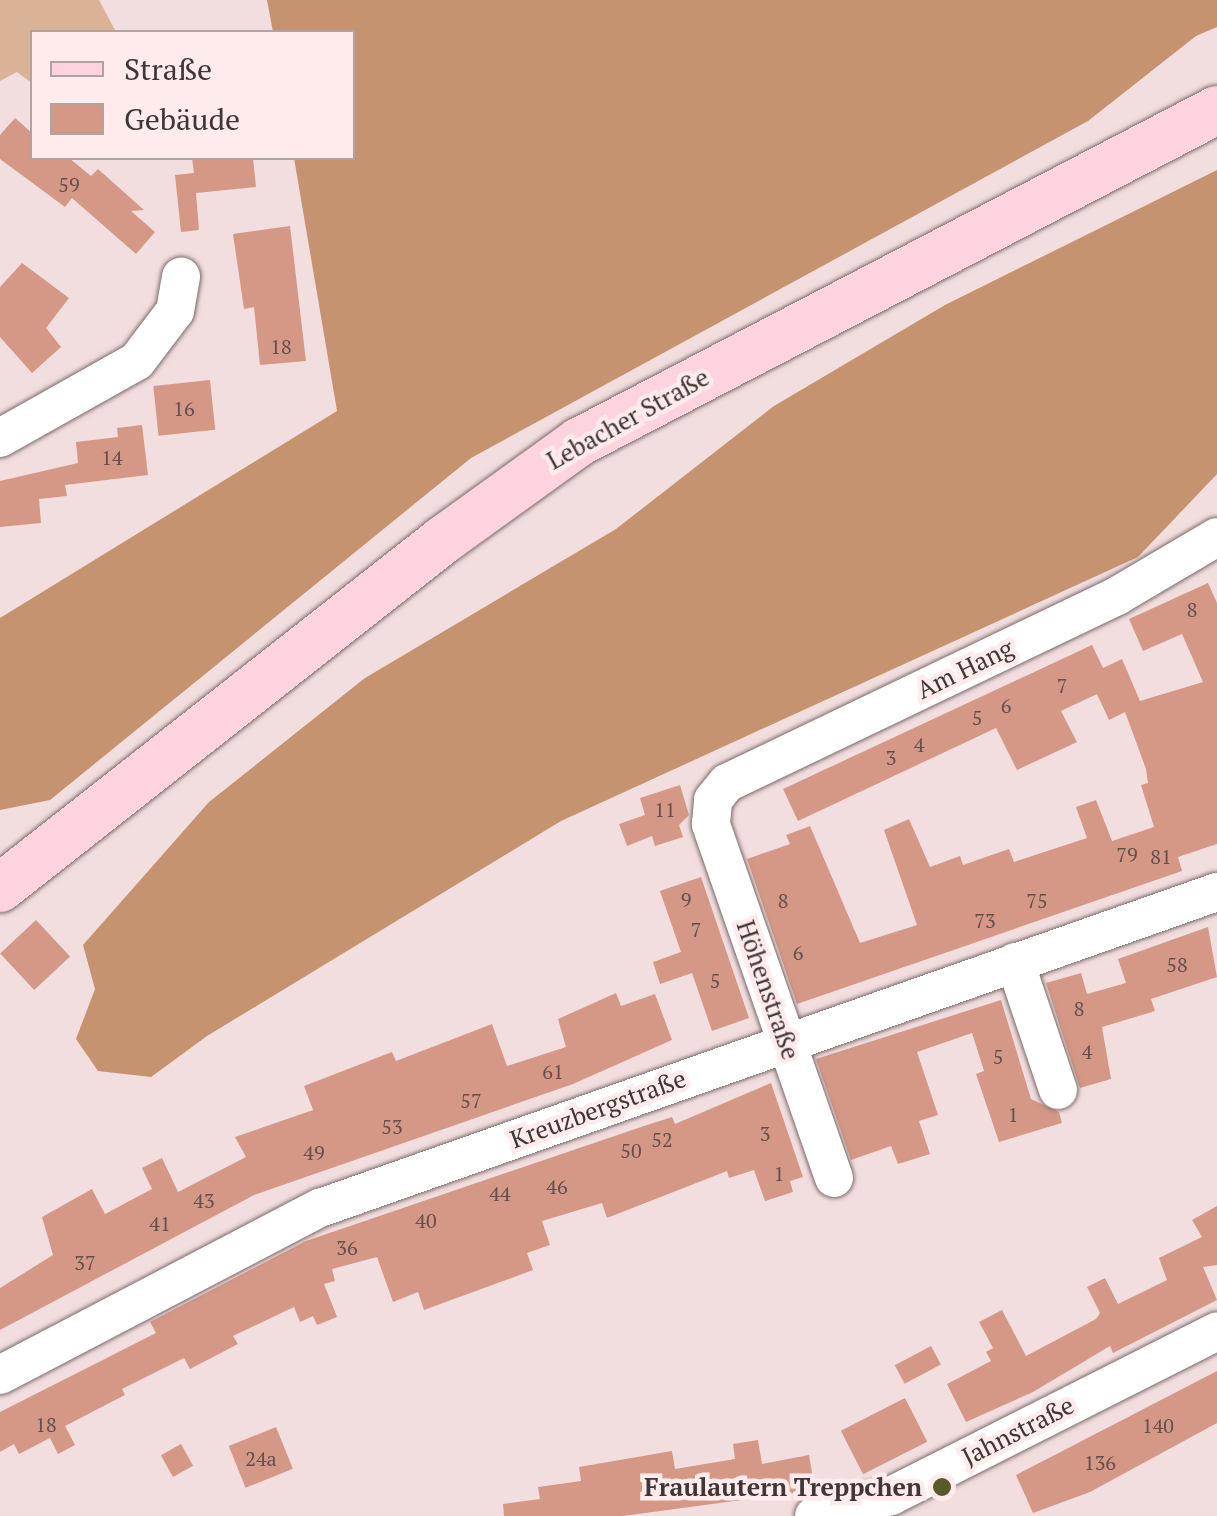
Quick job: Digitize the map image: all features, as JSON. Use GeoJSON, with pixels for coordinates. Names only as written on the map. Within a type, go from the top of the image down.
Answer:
{"type":"FeatureCollection","features":[{"type":"Feature","properties":{"kind":"main road","name":"Lebacher Straße"},"geometry":{"type":"LineString","coordinates":[[0,888],[456,530],[579,442],[1217,110]]}},
{"type":"Feature","properties":{"kind":"street"},"geometry":{"type":"LineString","coordinates":[[0,438],[137,361],[176,310],[181,276]]}},
{"type":"Feature","properties":{"kind":"street","name":"Am Hang"},"geometry":{"type":"LineString","coordinates":[[713,800],[727,783],[1117,596],[1217,538]]}},
{"type":"Feature","properties":{"kind":"street","name":"Höhenstraße"},"geometry":{"type":"LineString","coordinates":[[713,800],[711,824],[834,1178]]}},
{"type":"Feature","properties":{"kind":"street","name":"Kreuzbergstraße"},"geometry":{"type":"LineString","coordinates":[[0,1375],[320,1208],[1217,892]]}},
{"type":"Feature","properties":{"kind":"street"},"geometry":{"type":"LineString","coordinates":[[1015,962],[1058,1090]]}},
{"type":"Feature","properties":{"kind":"street","name":"Jahnstraße"},"geometry":{"type":"LineString","coordinates":[[814,1516],[891,1496],[1217,1331]]}},
{"type":"Feature","properties":{"kind":"shaded area"},"geometry":{"type":"Polygon","coordinates":[[[0,0],[99,0],[115,30],[30,30],[30,82],[17,72],[0,81],[0,0]]]}},
{"type":"Feature","properties":{"kind":"shaded area"},"geometry":{"type":"Polygon","coordinates":[[[267,0],[1217,0],[1217,27],[1196,36],[1088,121],[471,458],[50,800],[0,810],[0,618],[337,411],[294,160],[355,160],[355,30],[273,30],[267,0]]]}},
{"type":"Feature","properties":{"kind":"shaded area"},"geometry":{"type":"Polygon","coordinates":[[[1217,170],[1217,474],[1138,557],[561,821],[207,1036],[151,1077],[98,1071],[76,1039],[95,989],[83,945],[209,802],[365,678],[616,529],[774,406],[945,305],[1217,170]]]}},
{"type":"Feature","properties":{"kind":"building"},"geometry":{"type":"Polygon","coordinates":[[[15,118],[30,131],[30,160],[71,160],[91,176],[98,169],[144,210],[131,211],[155,232],[136,254],[72,198],[65,207],[0,159],[0,135],[15,118]]]}},
{"type":"Feature","properties":{"kind":"building"},"geometry":{"type":"Polygon","coordinates":[[[192,160],[253,160],[256,187],[196,193],[199,230],[181,232],[175,175],[194,173],[192,160]]]}},
{"type":"Feature","properties":{"kind":"building"},"geometry":{"type":"Polygon","coordinates":[[[290,226],[306,361],[260,365],[254,307],[244,309],[233,234],[290,226]]]}},
{"type":"Feature","properties":{"kind":"building"},"geometry":{"type":"Polygon","coordinates":[[[22,263],[69,298],[46,328],[61,347],[32,373],[0,337],[0,287],[22,263]]]}},
{"type":"Feature","properties":{"kind":"building"},"geometry":{"type":"Polygon","coordinates":[[[210,380],[215,430],[159,436],[153,386],[210,380]]]}},
{"type":"Feature","properties":{"kind":"building"},"geometry":{"type":"Polygon","coordinates":[[[142,425],[148,475],[65,485],[67,496],[39,499],[41,523],[0,527],[0,481],[78,463],[76,442],[118,437],[117,428],[142,425]]]}},
{"type":"Feature","properties":{"kind":"building"},"geometry":{"type":"Polygon","coordinates":[[[1208,583],[1217,603],[1217,844],[1178,857],[1182,871],[797,1004],[747,859],[790,844],[786,835],[810,826],[860,943],[917,925],[884,830],[909,819],[930,867],[960,856],[963,865],[1009,849],[1014,862],[1087,838],[1076,807],[1096,800],[1112,841],[1154,827],[1141,785],[1148,783],[1146,769],[1125,712],[1109,720],[1097,694],[1061,711],[1077,742],[1017,770],[996,728],[798,821],[783,789],[1092,645],[1103,668],[1122,659],[1140,701],[1203,682],[1182,634],[1143,651],[1129,619],[1208,583]]]}},
{"type":"Feature","properties":{"kind":"building"},"geometry":{"type":"Polygon","coordinates":[[[680,785],[689,815],[679,825],[683,837],[655,846],[652,836],[627,846],[619,824],[645,815],[640,798],[680,785]]]}},
{"type":"Feature","properties":{"kind":"building"},"geometry":{"type":"Polygon","coordinates":[[[701,877],[749,1018],[712,1031],[692,973],[660,984],[653,962],[681,952],[660,891],[701,877]]]}},
{"type":"Feature","properties":{"kind":"building"},"geometry":{"type":"Polygon","coordinates":[[[36,920],[70,957],[34,990],[0,953],[36,920]]]}},
{"type":"Feature","properties":{"kind":"building"},"geometry":{"type":"Polygon","coordinates":[[[1208,927],[1217,977],[1151,999],[1155,1011],[1102,1027],[1111,1079],[1080,1088],[1046,983],[1081,973],[1087,994],[1126,983],[1118,959],[1208,927]]]}},
{"type":"Feature","properties":{"kind":"building"},"geometry":{"type":"Polygon","coordinates":[[[616,993],[621,1006],[655,994],[672,1040],[573,1084],[254,1195],[0,1330],[0,1288],[53,1255],[42,1217],[92,1189],[105,1214],[152,1189],[142,1168],[162,1158],[178,1192],[246,1157],[235,1137],[313,1110],[304,1086],[392,1052],[396,1061],[492,1024],[507,1066],[566,1047],[558,1019],[616,993]]]}},
{"type":"Feature","properties":{"kind":"building"},"geometry":{"type":"Polygon","coordinates":[[[1001,1000],[1031,1099],[1059,1112],[1062,1123],[999,1142],[976,1074],[984,1071],[972,1033],[917,1052],[938,1115],[919,1121],[930,1154],[898,1164],[891,1146],[851,1160],[816,1059],[1001,1000]]]}},
{"type":"Feature","properties":{"kind":"building"},"geometry":{"type":"Polygon","coordinates":[[[771,1083],[803,1177],[790,1181],[793,1192],[765,1201],[754,1170],[729,1178],[727,1171],[607,1218],[602,1203],[542,1221],[550,1245],[527,1253],[533,1270],[424,1310],[418,1292],[393,1302],[377,1257],[332,1269],[335,1281],[324,1284],[337,1317],[317,1325],[313,1316],[300,1322],[294,1307],[233,1336],[238,1344],[190,1369],[184,1358],[122,1389],[125,1395],[65,1426],[75,1445],[58,1454],[50,1438],[19,1454],[14,1444],[0,1452],[0,1412],[156,1333],[150,1322],[306,1241],[672,1117],[675,1124],[771,1083]]]}},
{"type":"Feature","properties":{"kind":"building"},"geometry":{"type":"Polygon","coordinates":[[[1217,1206],[1217,1265],[1203,1267],[1217,1300],[1113,1353],[1110,1346],[1033,1392],[966,1422],[947,1384],[991,1361],[986,1352],[993,1348],[979,1322],[1002,1310],[1026,1356],[1096,1319],[1100,1313],[1087,1287],[1105,1278],[1118,1304],[1167,1280],[1159,1258],[1202,1237],[1192,1220],[1217,1206]]]}},
{"type":"Feature","properties":{"kind":"building"},"geometry":{"type":"Polygon","coordinates":[[[931,1346],[941,1365],[905,1384],[895,1365],[931,1346]]]}},
{"type":"Feature","properties":{"kind":"building"},"geometry":{"type":"Polygon","coordinates":[[[1217,1371],[1217,1423],[1090,1492],[1033,1513],[1016,1475],[1217,1371]]]}},
{"type":"Feature","properties":{"kind":"building"},"geometry":{"type":"Polygon","coordinates":[[[905,1398],[927,1442],[863,1474],[841,1431],[905,1398]]]}},
{"type":"Feature","properties":{"kind":"building"},"geometry":{"type":"Polygon","coordinates":[[[276,1427],[293,1469],[246,1488],[229,1446],[276,1427]]]}},
{"type":"Feature","properties":{"kind":"building"},"geometry":{"type":"Polygon","coordinates":[[[758,1440],[762,1464],[809,1455],[815,1490],[623,1516],[504,1516],[503,1504],[540,1499],[538,1487],[581,1481],[579,1467],[672,1451],[675,1469],[735,1459],[733,1444],[758,1440]]]}},
{"type":"Feature","properties":{"kind":"building"},"geometry":{"type":"Polygon","coordinates":[[[181,1444],[193,1466],[173,1477],[161,1455],[181,1444]]]}},
{"type":"Feature","properties":{"kind":"place","name":"Fraulautern Treppchen"},"geometry":{"type":"Point","coordinates":[942,1487]}}]}
